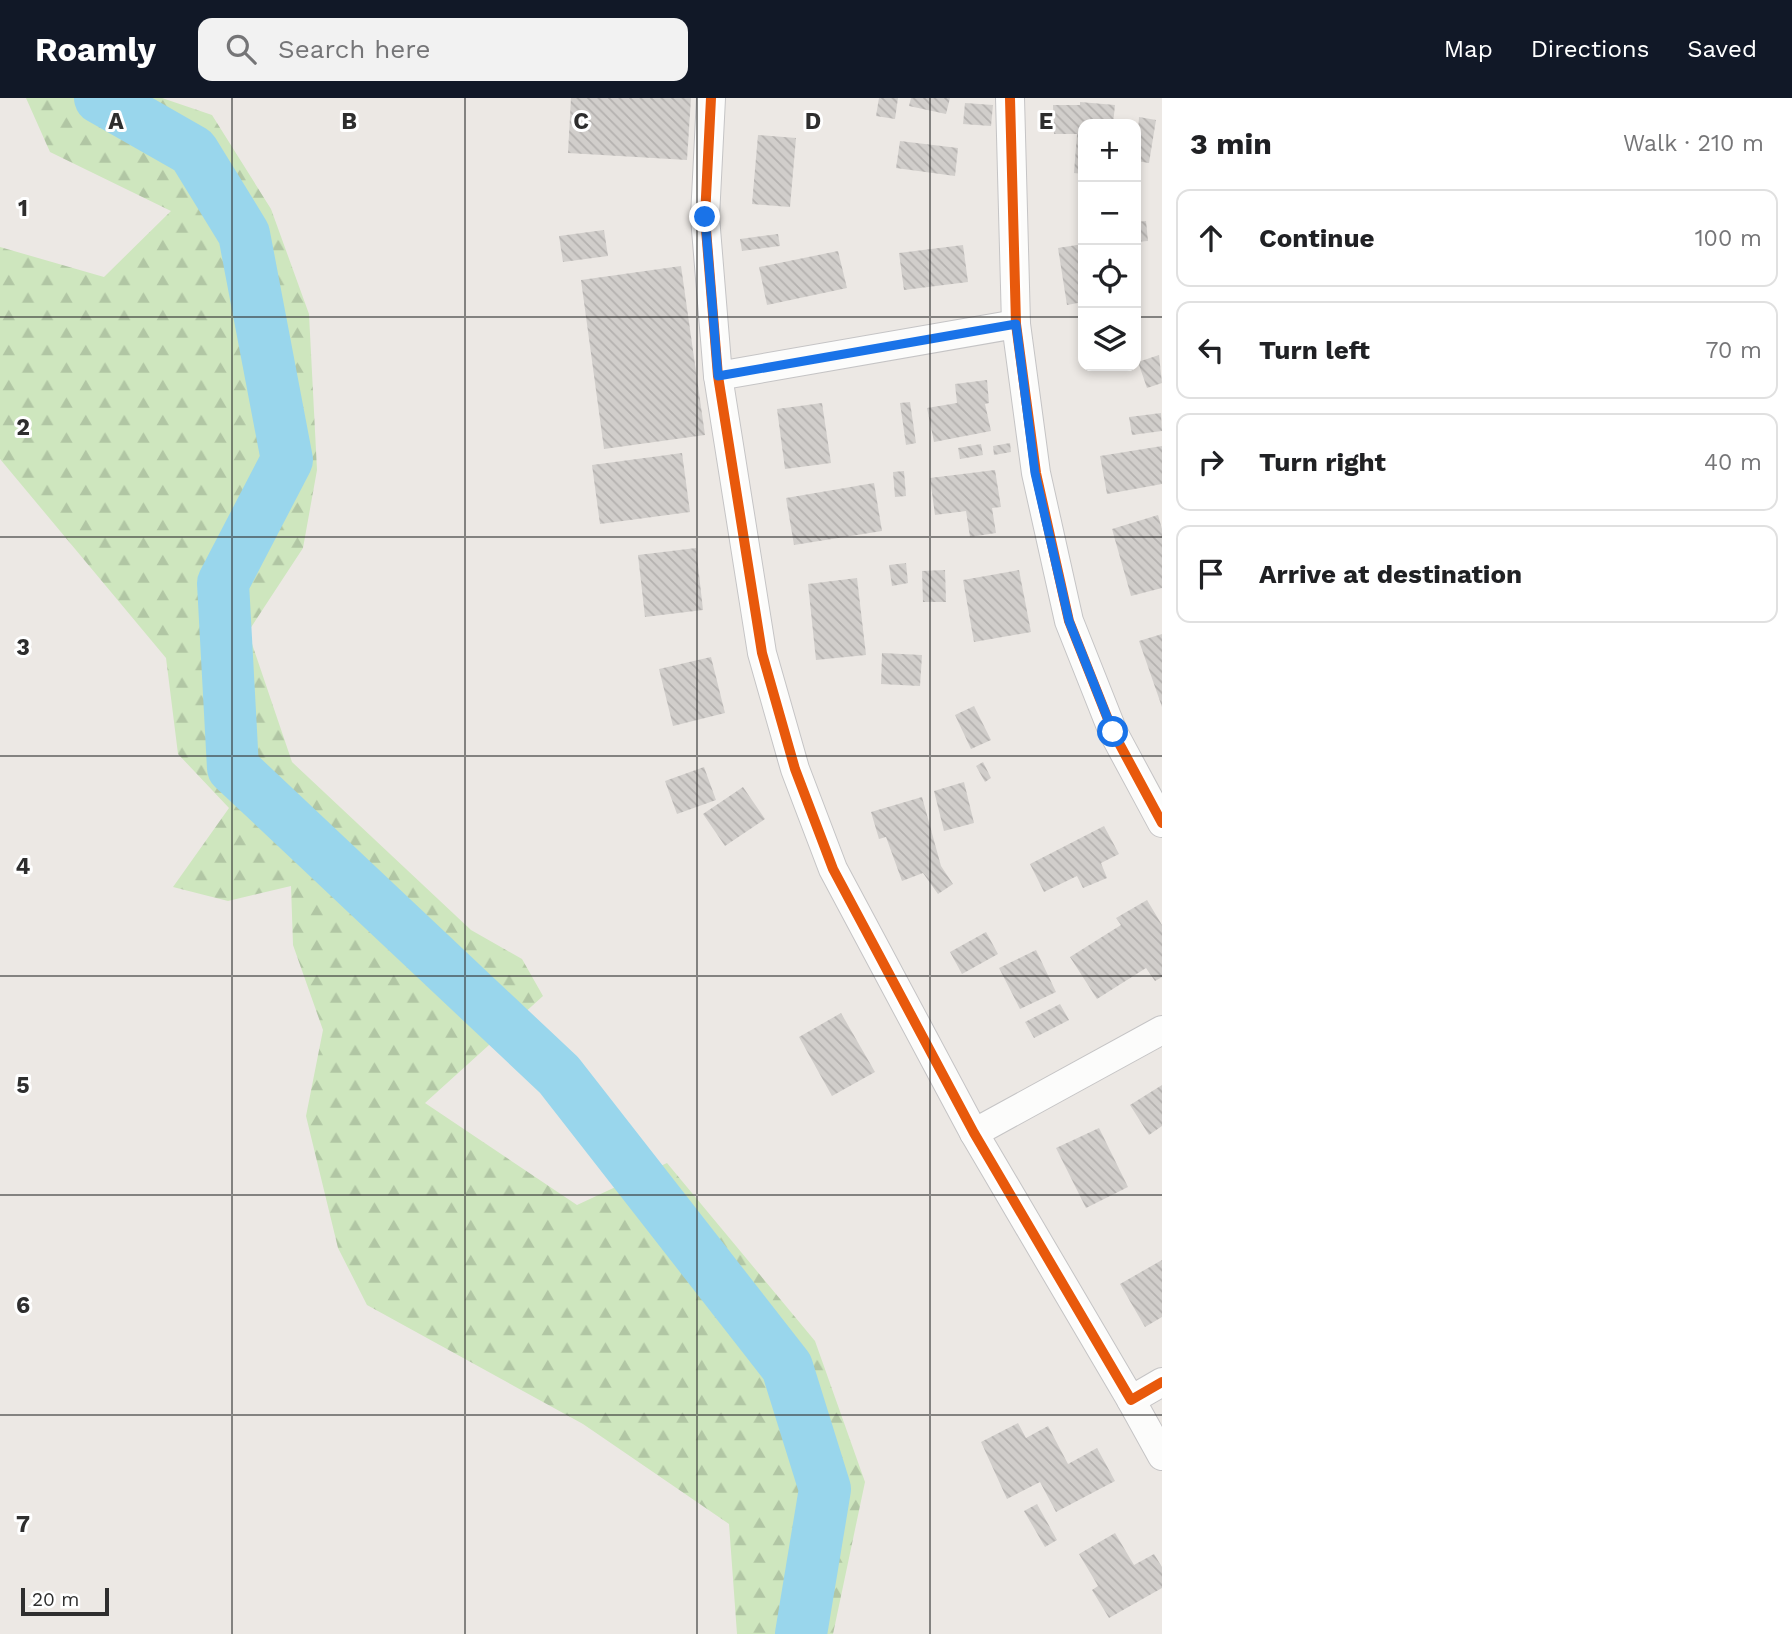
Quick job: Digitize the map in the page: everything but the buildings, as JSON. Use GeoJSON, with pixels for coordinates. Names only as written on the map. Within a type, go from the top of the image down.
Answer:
{"type":"FeatureCollection","features":[{"type":"Feature","properties":{"kind":"street"},"geometry":{"type":"LineString","coordinates":[[711,98],[705,217],[718,376],[762,653],[795,769],[833,869],[974,1133],[1162,1456]]}},
{"type":"Feature","properties":{"kind":"street"},"geometry":{"type":"LineString","coordinates":[[1010,98],[1016,324],[1035,473],[1069,621],[1113,732],[1162,823]]}},
{"type":"Feature","properties":{"kind":"street"},"geometry":{"type":"LineString","coordinates":[[718,376],[1016,324]]}},
{"type":"Feature","properties":{"kind":"street"},"geometry":{"type":"LineString","coordinates":[[974,1133],[1162,1030]]}},
{"type":"Feature","properties":{"kind":"street"},"geometry":{"type":"LineString","coordinates":[[1131,1400],[1162,1382]]}},
{"type":"Feature","properties":{"kind":"green space"},"geometry":{"type":"Polygon","coordinates":[[[26,98],[162,98],[212,115],[271,209],[309,314],[317,470],[303,548],[248,632],[292,762],[471,930],[522,959],[543,996],[425,1103],[577,1205],[667,1163],[815,1341],[865,1482],[833,1634],[737,1634],[729,1524],[583,1424],[367,1305],[338,1248],[306,1116],[323,1030],[293,945],[291,886],[228,901],[173,887],[229,808],[178,754],[166,658],[0,459],[0,247],[104,277],[171,211],[50,152],[26,98]]]}},
{"type":"Feature","properties":{"kind":"waterway"},"geometry":{"type":"LineString","coordinates":[[100,98],[193,151],[244,234],[287,460],[223,583],[233,768],[559,1075],[787,1367],[825,1489],[801,1634]]}},
{"type":"Feature","properties":{"kind":"cycle path"},"geometry":{"type":"LineString","coordinates":[[711,98],[705,217],[718,376],[762,653],[795,769],[833,869],[974,1133],[1131,1400],[1162,1382]]}},
{"type":"Feature","properties":{"kind":"cycle path"},"geometry":{"type":"LineString","coordinates":[[1010,98],[1016,324],[1036,473],[1069,621],[1113,732],[1162,823]]}},
{"type":"Feature","properties":{"kind":"route"},"geometry":{"type":"LineString","coordinates":[[705,217],[718,376],[1016,324],[1035,473],[1069,621],[1113,732]]}}]}
